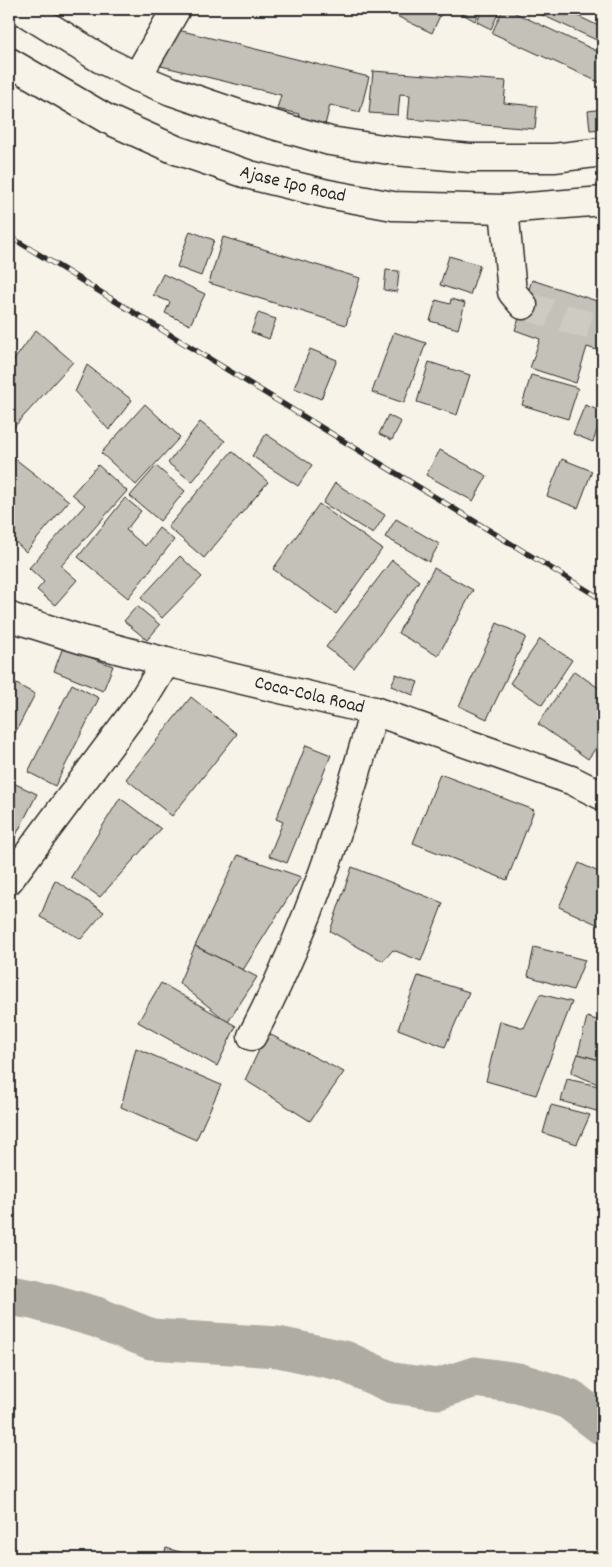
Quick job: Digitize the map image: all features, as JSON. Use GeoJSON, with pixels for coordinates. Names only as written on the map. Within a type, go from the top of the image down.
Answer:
{"type":"FeatureCollection","features":[{"type":"Feature","properties":{"kind":"main road"},"geometry":{"type":"LineString","coordinates":[[20,9],[101,59],[137,77],[253,120],[330,141],[396,151],[470,158],[554,158],[603,152]]}},
{"type":"Feature","properties":{"kind":"main road"},"geometry":{"type":"LineString","coordinates":[[137,77],[176,9]]}},
{"type":"Feature","properties":{"kind":"main road","name":"Ajase Ipo Road"},"geometry":{"type":"LineString","coordinates":[[9,62],[107,119],[176,150],[250,175],[328,194],[393,206],[504,209],[603,201]]}},
{"type":"Feature","properties":{"kind":"main road"},"geometry":{"type":"LineString","coordinates":[[504,209],[512,292],[523,305]]}},
{"type":"Feature","properties":{"kind":"main road","name":"Coca-Cola Road"},"geometry":{"type":"LineString","coordinates":[[9,616],[83,640],[166,662],[374,711],[571,780],[603,796]]}},
{"type":"Feature","properties":{"kind":"main road"},"geometry":{"type":"LineString","coordinates":[[9,880],[143,700],[166,662]]}},
{"type":"Feature","properties":{"kind":"main road"},"geometry":{"type":"LineString","coordinates":[[252,1036],[308,916],[361,760],[374,711]]}},
{"type":"Feature","properties":{"kind":"building"},"geometry":{"type":"Polygon","coordinates":[[[382,9],[443,9],[432,33],[382,9]]]}},
{"type":"Feature","properties":{"kind":"building"},"geometry":{"type":"Polygon","coordinates":[[[454,9],[481,9],[475,21],[454,9]]]}},
{"type":"Feature","properties":{"kind":"building"},"geometry":{"type":"Polygon","coordinates":[[[483,9],[500,9],[491,29],[477,22],[483,9]]]}},
{"type":"Feature","properties":{"kind":"building"},"geometry":{"type":"Polygon","coordinates":[[[503,9],[507,9],[603,54],[603,84],[492,33],[503,9]]]}},
{"type":"Feature","properties":{"kind":"building"},"geometry":{"type":"Polygon","coordinates":[[[529,9],[563,9],[603,28],[603,43],[529,9]]]}},
{"type":"Feature","properties":{"kind":"building"},"geometry":{"type":"Polygon","coordinates":[[[170,28],[369,77],[360,112],[330,105],[325,125],[298,118],[299,114],[277,109],[281,95],[161,66],[170,28]]]}},
{"type":"Feature","properties":{"kind":"building"},"geometry":{"type":"Polygon","coordinates":[[[373,71],[506,81],[504,103],[537,106],[535,129],[408,119],[410,95],[400,94],[398,115],[369,113],[373,71]]]}},
{"type":"Feature","properties":{"kind":"building"},"geometry":{"type":"Polygon","coordinates":[[[603,109],[603,129],[590,130],[588,111],[603,109]]]}},
{"type":"Feature","properties":{"kind":"building"},"geometry":{"type":"Polygon","coordinates":[[[190,231],[214,240],[201,276],[177,267],[190,231]]]}},
{"type":"Feature","properties":{"kind":"building"},"geometry":{"type":"Polygon","coordinates":[[[223,237],[360,278],[346,325],[209,283],[223,237]]]}},
{"type":"Feature","properties":{"kind":"building"},"geometry":{"type":"Polygon","coordinates":[[[449,256],[480,265],[470,295],[440,285],[449,256]]]}},
{"type":"Feature","properties":{"kind":"building"},"geometry":{"type":"Polygon","coordinates":[[[386,270],[399,271],[397,292],[384,290],[386,270]]]}},
{"type":"Feature","properties":{"kind":"building"},"geometry":{"type":"Polygon","coordinates":[[[163,274],[205,294],[190,325],[165,313],[170,302],[153,295],[163,274]]]}},
{"type":"Feature","properties":{"kind":"building"},"geometry":{"type":"Polygon","coordinates":[[[532,280],[603,303],[603,352],[587,347],[576,383],[530,368],[540,339],[515,330],[532,280]]]}},
{"type":"Feature","properties":{"kind":"building"},"geometry":{"type":"Polygon","coordinates":[[[451,299],[465,303],[458,329],[430,321],[436,300],[450,304],[451,299]]]}},
{"type":"Feature","properties":{"kind":"building"},"geometry":{"type":"Polygon","coordinates":[[[258,313],[276,319],[269,339],[251,332],[258,313]]]}},
{"type":"Feature","properties":{"kind":"building"},"geometry":{"type":"Polygon","coordinates":[[[36,330],[73,362],[13,428],[9,424],[9,367],[36,330]]]}},
{"type":"Feature","properties":{"kind":"building"},"geometry":{"type":"Polygon","coordinates":[[[394,332],[426,343],[404,403],[372,392],[394,332]]]}},
{"type":"Feature","properties":{"kind":"building"},"geometry":{"type":"Polygon","coordinates":[[[310,349],[337,360],[321,399],[294,388],[310,349]]]}},
{"type":"Feature","properties":{"kind":"building"},"geometry":{"type":"Polygon","coordinates":[[[429,362],[470,375],[457,415],[417,402],[429,362]]]}},
{"type":"Feature","properties":{"kind":"building"},"geometry":{"type":"Polygon","coordinates":[[[87,365],[132,400],[109,430],[75,392],[87,365]]]}},
{"type":"Feature","properties":{"kind":"building"},"geometry":{"type":"Polygon","coordinates":[[[531,375],[578,388],[568,419],[522,405],[531,375]]]}},
{"type":"Feature","properties":{"kind":"building"},"geometry":{"type":"Polygon","coordinates":[[[145,404],[180,437],[136,485],[101,453],[145,404]]]}},
{"type":"Feature","properties":{"kind":"building"},"geometry":{"type":"Polygon","coordinates":[[[585,405],[603,412],[593,442],[573,434],[585,405]]]}},
{"type":"Feature","properties":{"kind":"building"},"geometry":{"type":"Polygon","coordinates":[[[388,415],[401,422],[392,440],[379,434],[388,415]]]}},
{"type":"Feature","properties":{"kind":"building"},"geometry":{"type":"Polygon","coordinates":[[[200,422],[225,441],[192,482],[168,463],[200,422]]]}},
{"type":"Feature","properties":{"kind":"building"},"geometry":{"type":"Polygon","coordinates":[[[266,434],[312,465],[298,486],[252,456],[266,434]]]}},
{"type":"Feature","properties":{"kind":"building"},"geometry":{"type":"Polygon","coordinates":[[[440,450],[487,476],[473,501],[426,475],[440,450]]]}},
{"type":"Feature","properties":{"kind":"building"},"geometry":{"type":"Polygon","coordinates":[[[232,451],[268,482],[204,558],[168,527],[232,451]]]}},
{"type":"Feature","properties":{"kind":"building"},"geometry":{"type":"Polygon","coordinates":[[[9,454],[69,501],[26,552],[9,536],[9,454]]]}},
{"type":"Feature","properties":{"kind":"building"},"geometry":{"type":"Polygon","coordinates":[[[562,459],[592,471],[578,508],[547,496],[562,459]]]}},
{"type":"Feature","properties":{"kind":"building"},"geometry":{"type":"Polygon","coordinates":[[[98,465],[127,491],[61,566],[77,580],[55,605],[37,590],[44,582],[29,568],[85,505],[72,494],[98,465]]]}},
{"type":"Feature","properties":{"kind":"building"},"geometry":{"type":"Polygon","coordinates":[[[156,466],[185,491],[160,521],[130,496],[156,466]]]}},
{"type":"Feature","properties":{"kind":"building"},"geometry":{"type":"Polygon","coordinates":[[[335,483],[385,515],[373,534],[323,503],[335,483]]]}},
{"type":"Feature","properties":{"kind":"building"},"geometry":{"type":"Polygon","coordinates":[[[125,498],[141,511],[126,530],[145,546],[159,528],[174,540],[128,598],[78,557],[125,498]]]}},
{"type":"Feature","properties":{"kind":"building"},"geometry":{"type":"Polygon","coordinates":[[[319,504],[382,549],[336,614],[273,569],[319,504]]]}},
{"type":"Feature","properties":{"kind":"building"},"geometry":{"type":"Polygon","coordinates":[[[396,519],[439,544],[429,562],[385,537],[396,519]]]}},
{"type":"Feature","properties":{"kind":"building"},"geometry":{"type":"Polygon","coordinates":[[[180,556],[202,577],[162,618],[141,598],[180,556]]]}},
{"type":"Feature","properties":{"kind":"building"},"geometry":{"type":"Polygon","coordinates":[[[392,560],[419,581],[354,668],[326,647],[392,560]]]}},
{"type":"Feature","properties":{"kind":"building"},"geometry":{"type":"Polygon","coordinates":[[[434,568],[473,590],[438,656],[398,633],[434,568]]]}},
{"type":"Feature","properties":{"kind":"building"},"geometry":{"type":"Polygon","coordinates":[[[137,606],[160,625],[147,640],[124,621],[137,606]]]}},
{"type":"Feature","properties":{"kind":"building"},"geometry":{"type":"Polygon","coordinates":[[[497,623],[526,637],[487,719],[459,706],[497,623]]]}},
{"type":"Feature","properties":{"kind":"building"},"geometry":{"type":"Polygon","coordinates":[[[540,639],[572,660],[542,705],[510,683],[540,639]]]}},
{"type":"Feature","properties":{"kind":"building"},"geometry":{"type":"Polygon","coordinates":[[[63,647],[113,666],[103,691],[54,671],[63,647]]]}},
{"type":"Feature","properties":{"kind":"building"},"geometry":{"type":"Polygon","coordinates":[[[574,671],[603,691],[603,738],[588,759],[538,724],[574,671]]]}},
{"type":"Feature","properties":{"kind":"building"},"geometry":{"type":"Polygon","coordinates":[[[396,674],[418,682],[413,695],[391,686],[396,674]]]}},
{"type":"Feature","properties":{"kind":"building"},"geometry":{"type":"Polygon","coordinates":[[[9,680],[35,694],[9,745],[9,680]]]}},
{"type":"Feature","properties":{"kind":"building"},"geometry":{"type":"Polygon","coordinates":[[[72,684],[99,698],[55,786],[28,772],[72,684]]]}},
{"type":"Feature","properties":{"kind":"building"},"geometry":{"type":"Polygon","coordinates":[[[191,697],[237,734],[172,816],[126,779],[191,697]]]}},
{"type":"Feature","properties":{"kind":"building"},"geometry":{"type":"Polygon","coordinates":[[[306,745],[331,755],[287,863],[269,856],[283,822],[276,819],[306,745]]]}},
{"type":"Feature","properties":{"kind":"building"},"geometry":{"type":"Polygon","coordinates":[[[440,774],[534,810],[507,880],[413,843],[440,774]]]}},
{"type":"Feature","properties":{"kind":"building"},"geometry":{"type":"Polygon","coordinates":[[[9,781],[37,794],[9,849],[9,781]]]}},
{"type":"Feature","properties":{"kind":"building"},"geometry":{"type":"Polygon","coordinates":[[[120,798],[161,829],[100,897],[71,877],[120,798]]]}},
{"type":"Feature","properties":{"kind":"building"},"geometry":{"type":"Polygon","coordinates":[[[238,855],[301,877],[243,970],[195,946],[238,855]]]}},
{"type":"Feature","properties":{"kind":"building"},"geometry":{"type":"Polygon","coordinates":[[[579,863],[603,874],[603,927],[559,907],[579,863]]]}},
{"type":"Feature","properties":{"kind":"building"},"geometry":{"type":"Polygon","coordinates":[[[352,867],[443,903],[421,961],[393,950],[383,961],[330,931],[352,867]]]}},
{"type":"Feature","properties":{"kind":"building"},"geometry":{"type":"Polygon","coordinates":[[[55,880],[104,912],[81,939],[40,917],[55,880]]]}},
{"type":"Feature","properties":{"kind":"building"},"geometry":{"type":"Polygon","coordinates":[[[195,946],[257,977],[228,1022],[179,983],[195,946]]]}},
{"type":"Feature","properties":{"kind":"building"},"geometry":{"type":"Polygon","coordinates":[[[534,947],[585,960],[573,990],[528,976],[534,947]]]}},
{"type":"Feature","properties":{"kind":"building"},"geometry":{"type":"Polygon","coordinates":[[[418,976],[469,992],[445,1047],[398,1029],[418,976]]]}},
{"type":"Feature","properties":{"kind":"building"},"geometry":{"type":"Polygon","coordinates":[[[161,983],[236,1026],[217,1066],[138,1022],[161,983]]]}},
{"type":"Feature","properties":{"kind":"building"},"geometry":{"type":"Polygon","coordinates":[[[540,994],[572,1002],[536,1095],[486,1081],[500,1021],[524,1028],[540,994]]]}},
{"type":"Feature","properties":{"kind":"building"},"geometry":{"type":"Polygon","coordinates":[[[587,1017],[603,1022],[603,1061],[578,1054],[587,1017]]]}},
{"type":"Feature","properties":{"kind":"building"},"geometry":{"type":"Polygon","coordinates":[[[267,1033],[344,1072],[310,1121],[245,1080],[267,1033]]]}},
{"type":"Feature","properties":{"kind":"building"},"geometry":{"type":"Polygon","coordinates":[[[136,1048],[221,1085],[196,1140],[121,1107],[136,1048]]]}},
{"type":"Feature","properties":{"kind":"building"},"geometry":{"type":"Polygon","coordinates":[[[578,1054],[603,1061],[603,1086],[571,1073],[578,1054]]]}},
{"type":"Feature","properties":{"kind":"building"},"geometry":{"type":"Polygon","coordinates":[[[567,1079],[603,1087],[603,1103],[600,1112],[561,1101],[567,1079]]]}},
{"type":"Feature","properties":{"kind":"building"},"geometry":{"type":"Polygon","coordinates":[[[551,1105],[590,1115],[577,1144],[543,1133],[551,1105]]]}},
{"type":"Feature","properties":{"kind":"building"},"geometry":{"type":"Polygon","coordinates":[[[166,1548],[190,1555],[189,1558],[163,1558],[166,1548]]]}},
{"type":"Feature","properties":{"kind":"waterway"},"geometry":{"type":"LineString","coordinates":[[9,1295],[33,1299],[96,1317],[151,1339],[278,1347],[344,1361],[393,1383],[438,1389],[475,1377],[518,1383],[569,1399],[603,1425]]}},
{"type":"Feature","properties":{"kind":"tunnel"},"geometry":{"type":"LineString","coordinates":[[523,305],[603,330]]}},
{"type":"Feature","properties":{"kind":"railway"},"geometry":{"type":"LineString","coordinates":[[9,236],[603,600]]}}]}
